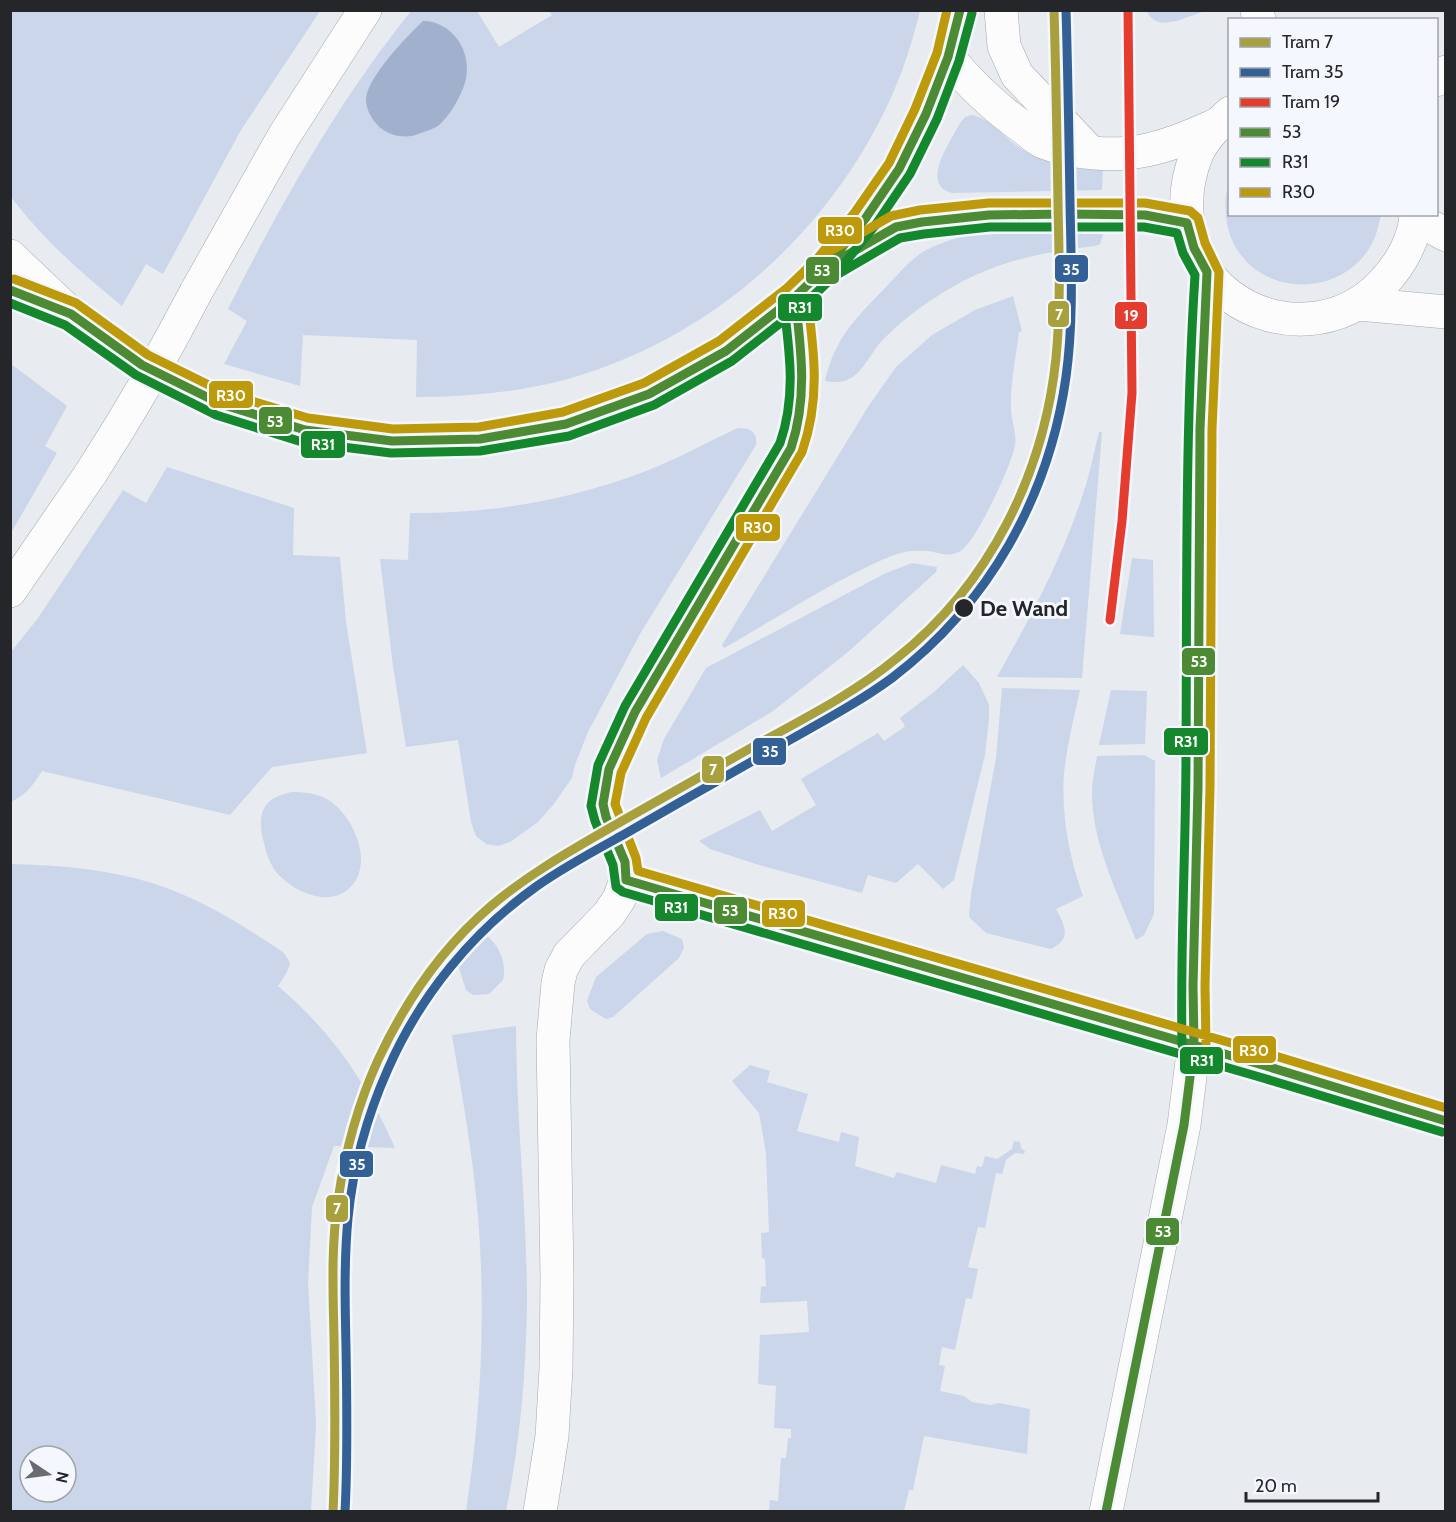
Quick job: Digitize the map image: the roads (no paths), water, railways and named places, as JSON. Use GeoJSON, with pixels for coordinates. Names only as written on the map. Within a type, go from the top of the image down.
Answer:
{"type":"FeatureCollection","features":[{"type":"Feature","properties":{"kind":"main road"},"geometry":{"type":"LineString","coordinates":[[10,591],[92,473],[130,412],[284,136],[365,10]]}},
{"type":"Feature","properties":{"kind":"main road"},"geometry":{"type":"LineString","coordinates":[[342,45],[379,10]]}},
{"type":"Feature","properties":{"kind":"main road"},"geometry":{"type":"LineString","coordinates":[[10,256],[71,314],[142,365],[221,404],[305,430],[392,441],[480,439],[566,423],[649,394],[726,351],[795,297],[826,267],[865,219],[898,169],[926,114],[948,57],[960,10]]}},
{"type":"Feature","properties":{"kind":"main road"},"geometry":{"type":"LineString","coordinates":[[1001,10],[1004,46],[1017,75],[1089,152]]}},
{"type":"Feature","properties":{"kind":"main road"},"geometry":{"type":"LineString","coordinates":[[948,57],[977,91],[1001,112],[1041,141],[1062,147],[1089,152],[1145,151],[1176,142],[1223,119]]}},
{"type":"Feature","properties":{"kind":"main road"},"geometry":{"type":"LineString","coordinates":[[1223,119],[1197,154],[1193,165],[1186,188],[1187,223],[1194,248],[1207,272],[1229,296],[1255,310],[1281,318],[1308,320],[1335,315],[1359,304],[1383,283],[1404,256],[1416,216],[1446,235]]}},
{"type":"Feature","properties":{"kind":"main road"},"geometry":{"type":"LineString","coordinates":[[826,267],[896,227],[922,222],[989,215],[1066,214],[1146,215],[1187,223]]}},
{"type":"Feature","properties":{"kind":"main road"},"geometry":{"type":"LineString","coordinates":[[1106,1512],[1184,1125],[1194,1046],[1200,418],[1207,272]]}},
{"type":"Feature","properties":{"kind":"main road"},"geometry":{"type":"LineString","coordinates":[[10,290],[71,314]]}},
{"type":"Feature","properties":{"kind":"main road"},"geometry":{"type":"LineString","coordinates":[[540,1512],[552,1436],[556,1369],[557,1277],[553,1040],[558,983],[561,970],[569,955],[609,914],[619,899],[626,880],[625,862],[606,817],[603,804],[609,769],[635,712],[798,433],[804,390],[795,297]]}},
{"type":"Feature","properties":{"kind":"main road"},"geometry":{"type":"LineString","coordinates":[[1359,304],[1446,312]]}},
{"type":"Feature","properties":{"kind":"main road"},"geometry":{"type":"LineString","coordinates":[[626,880],[1446,1121]]}},
{"type":"Feature","properties":{"kind":"tram line","name":"7"},"geometry":{"type":"LineString","coordinates":[[333,1512],[335,1468],[333,1269],[338,1200],[348,1146],[364,1094],[389,1038],[413,997],[441,957],[473,922],[522,882],[588,840],[833,702],[897,658],[930,629],[959,597],[985,562],[1025,485],[1039,444],[1049,401],[1059,320],[1054,10]]}},
{"type":"Feature","properties":{"kind":"tram line","name":"35"},"geometry":{"type":"LineString","coordinates":[[345,1512],[347,1471],[345,1266],[353,1180],[367,1123],[380,1087],[401,1042],[432,991],[450,967],[491,924],[513,904],[547,879],[834,715],[892,678],[927,649],[958,617],[985,582],[1009,545],[1029,505],[1058,421],[1066,377],[1070,334],[1071,268],[1066,10]]}},
{"type":"Feature","properties":{"kind":"tram line","name":"19"},"geometry":{"type":"LineString","coordinates":[[1110,620],[1122,521],[1132,393],[1128,10]]}},
{"type":"Feature","properties":{"kind":"place","name":"De Wand"},"geometry":{"type":"Point","coordinates":[964,608]}}]}
